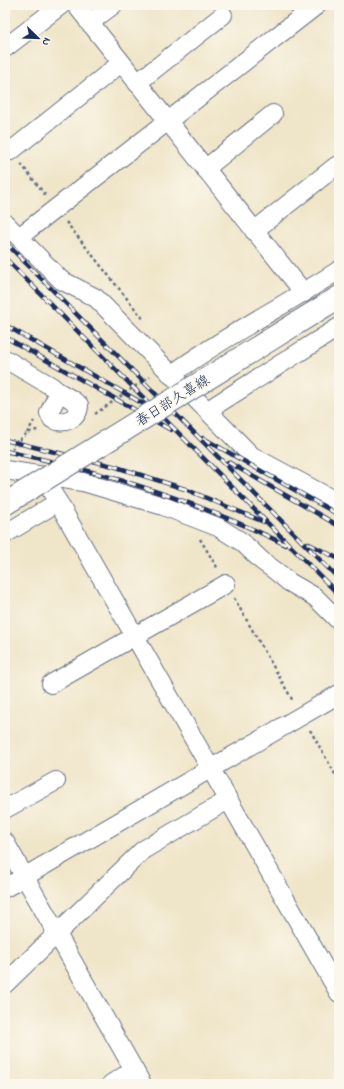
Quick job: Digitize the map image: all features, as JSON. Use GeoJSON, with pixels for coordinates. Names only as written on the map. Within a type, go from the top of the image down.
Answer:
{"type":"FeatureCollection","features":[{"type":"Feature","properties":{"kind":"main road","name":"春日部久喜線"},"geometry":{"type":"LineString","coordinates":[[5,504],[333,301]]}},
{"type":"Feature","properties":{"kind":"street"},"geometry":{"type":"LineString","coordinates":[[5,48],[61,5]]}},
{"type":"Feature","properties":{"kind":"street"},"geometry":{"type":"LineString","coordinates":[[76,5],[254,232],[304,293]]}},
{"type":"Feature","properties":{"kind":"street"},"geometry":{"type":"LineString","coordinates":[[89,23],[113,5]]}},
{"type":"Feature","properties":{"kind":"street"},"geometry":{"type":"LineString","coordinates":[[19,237],[318,5]]}},
{"type":"Feature","properties":{"kind":"street"},"geometry":{"type":"LineString","coordinates":[[137,83],[223,15]]}},
{"type":"Feature","properties":{"kind":"street"},"geometry":{"type":"LineString","coordinates":[[11,151],[121,63]]}},
{"type":"Feature","properties":{"kind":"street"},"geometry":{"type":"LineString","coordinates":[[205,169],[273,114]]}},
{"type":"Feature","properties":{"kind":"street"},"geometry":{"type":"LineString","coordinates":[[254,232],[336,166],[339,170]]}},
{"type":"Feature","properties":{"kind":"street"},"geometry":{"type":"LineString","coordinates":[[5,224],[61,280],[96,298],[252,456],[339,503]]}},
{"type":"Feature","properties":{"kind":"street"},"geometry":{"type":"LineString","coordinates":[[171,375],[193,359],[304,293],[339,270]]}},
{"type":"Feature","properties":{"kind":"street"},"geometry":{"type":"LineString","coordinates":[[208,410],[339,327]]}},
{"type":"Feature","properties":{"kind":"street"},"geometry":{"type":"LineString","coordinates":[[5,359],[57,391]]}},
{"type":"Feature","properties":{"kind":"street"},"geometry":{"type":"LineString","coordinates":[[6,471],[83,482],[186,514],[218,527],[242,542],[262,561],[289,582],[315,597],[339,621]]}},
{"type":"Feature","properties":{"kind":"street"},"geometry":{"type":"LineString","coordinates":[[42,476],[339,993]]}},
{"type":"Feature","properties":{"kind":"street"},"geometry":{"type":"LineString","coordinates":[[5,534],[58,502]]}},
{"type":"Feature","properties":{"kind":"street"},"geometry":{"type":"LineString","coordinates":[[51,684],[226,584]]}},
{"type":"Feature","properties":{"kind":"street"},"geometry":{"type":"LineString","coordinates":[[5,888],[339,694]]}},
{"type":"Feature","properties":{"kind":"street"},"geometry":{"type":"LineString","coordinates":[[5,809],[56,781]]}},
{"type":"Feature","properties":{"kind":"street"},"geometry":{"type":"LineString","coordinates":[[5,984],[143,850],[228,800]]}},
{"type":"Feature","properties":{"kind":"street"},"geometry":{"type":"LineString","coordinates":[[5,842],[138,1077],[111,1084]]}},
{"type":"Feature","properties":{"kind":"path"},"geometry":{"type":"LineString","coordinates":[[11,151],[146,323]]}},
{"type":"Feature","properties":{"kind":"path"},"geometry":{"type":"LineString","coordinates":[[186,514],[339,781]]}},
{"type":"Feature","properties":{"kind":"railway"},"geometry":{"type":"LineString","coordinates":[[5,242],[339,579]]}},
{"type":"Feature","properties":{"kind":"railway"},"geometry":{"type":"LineString","coordinates":[[5,258],[339,595]]}},
{"type":"Feature","properties":{"kind":"railway"},"geometry":{"type":"LineString","coordinates":[[5,325],[149,407]]}},
{"type":"Feature","properties":{"kind":"railway"},"geometry":{"type":"LineString","coordinates":[[5,337],[171,430]]}},
{"type":"Feature","properties":{"kind":"railway"},"geometry":{"type":"LineString","coordinates":[[203,438],[339,515]]}},
{"type":"Feature","properties":{"kind":"railway"},"geometry":{"type":"LineString","coordinates":[[5,440],[113,466],[185,489],[264,522]]}},
{"type":"Feature","properties":{"kind":"railway"},"geometry":{"type":"LineString","coordinates":[[5,451],[113,478],[184,501],[253,529],[286,545]]}},
{"type":"Feature","properties":{"kind":"railway"},"geometry":{"type":"LineString","coordinates":[[228,462],[339,526]]}},
{"type":"Feature","properties":{"kind":"railway"},"geometry":{"type":"LineString","coordinates":[[307,543],[339,559]]}}]}
